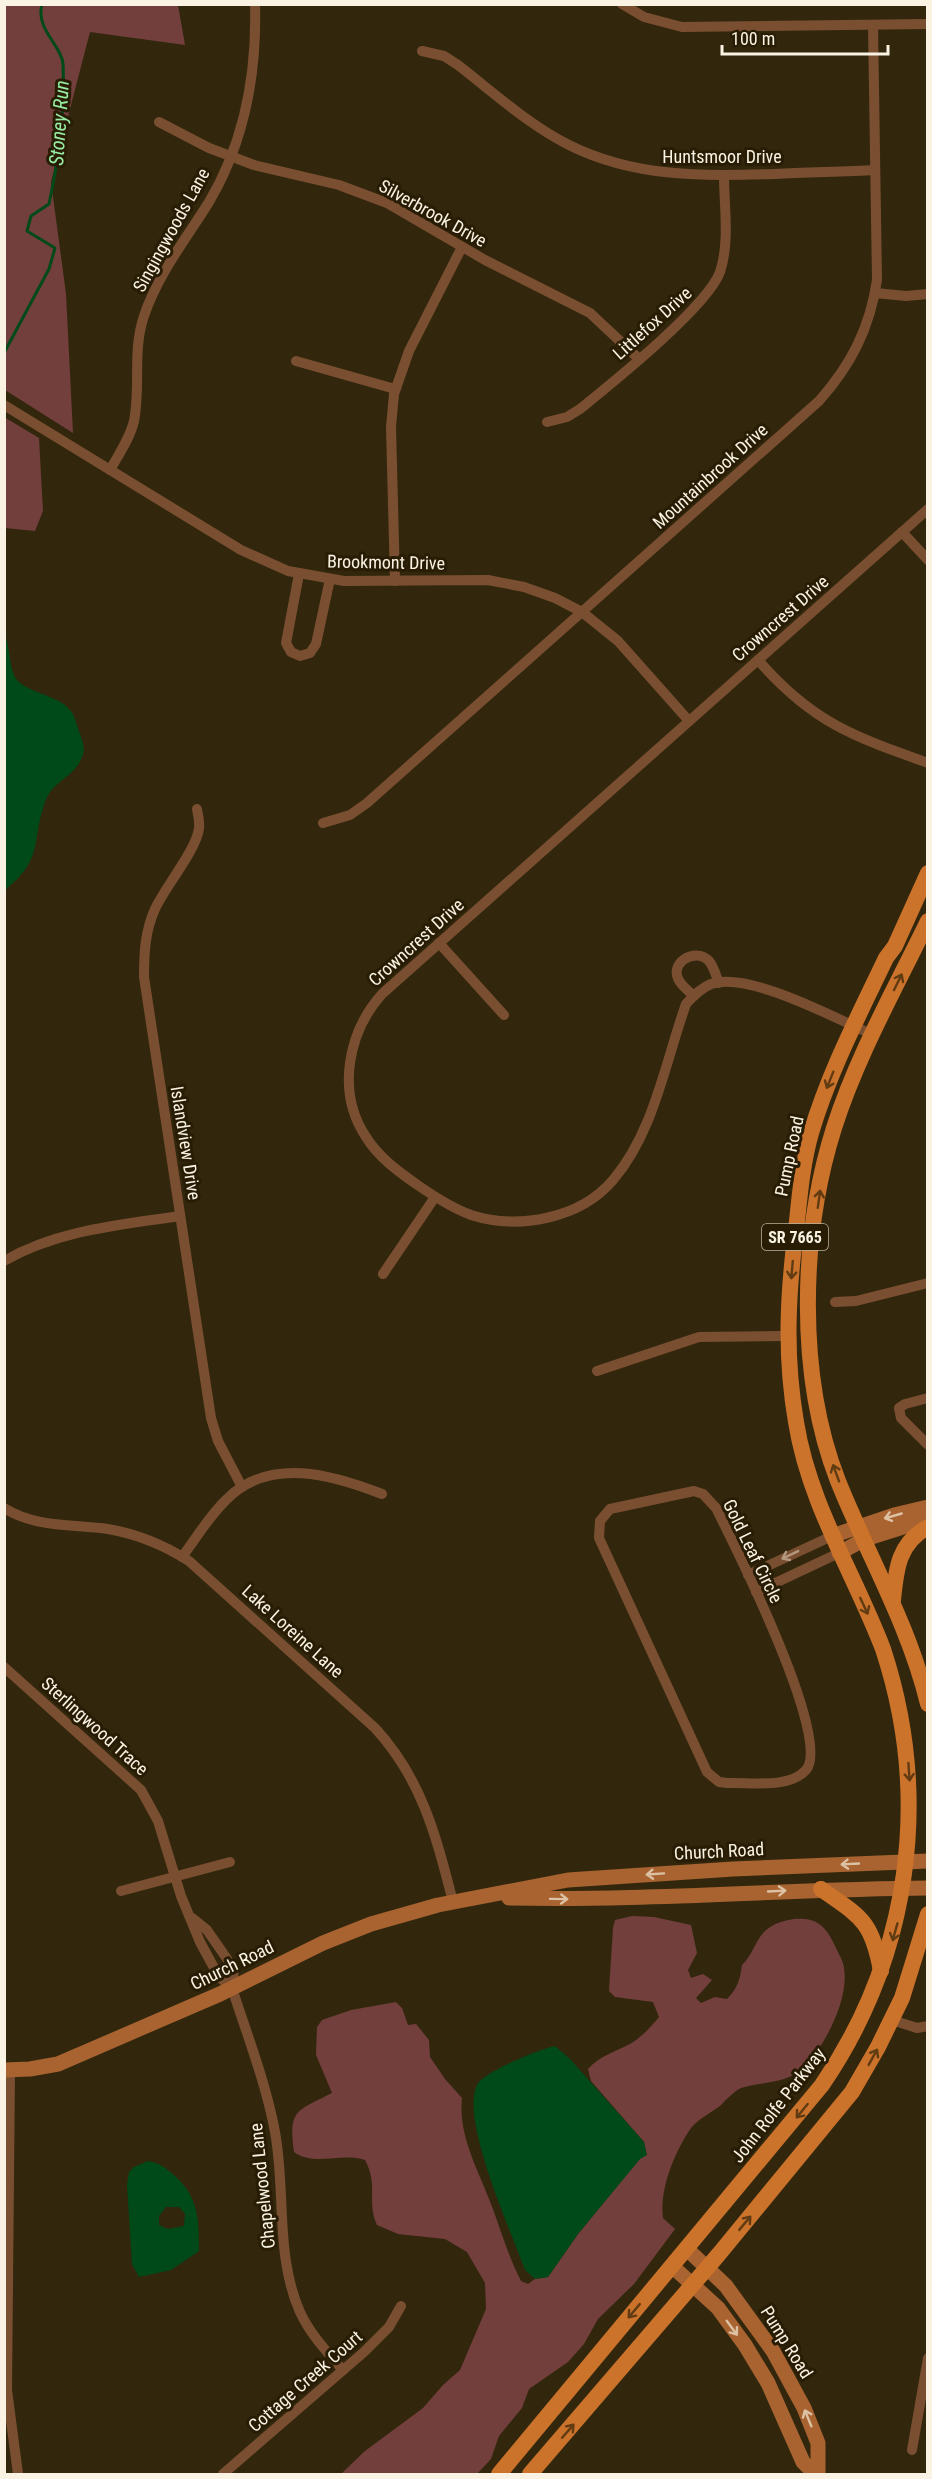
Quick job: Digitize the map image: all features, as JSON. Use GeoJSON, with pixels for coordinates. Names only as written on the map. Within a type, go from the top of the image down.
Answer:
{"type":"FeatureCollection","features":[{"type":"Feature","properties":{"kind":"main road","name":"Pump Road"},"geometry":{"type":"LineString","coordinates":[[839,1552],[809,1482],[802,1456],[791,1388],[786,1336],[794,1240],[811,1135],[828,1083],[886,958],[895,946],[927,873]]}},
{"type":"Feature","properties":{"kind":"main road","name":"Pump Road"},"geometry":{"type":"LineString","coordinates":[[862,1533],[838,1481],[817,1411],[809,1352],[808,1296],[822,1181],[833,1131],[854,1074],[927,921]]}},
{"type":"Feature","properties":{"kind":"main road"},"geometry":{"type":"LineString","coordinates":[[839,1552],[862,1533],[927,1508]]}},
{"type":"Feature","properties":{"kind":"main road"},"geometry":{"type":"LineString","coordinates":[[832,1536],[862,1533],[927,1520]]}},
{"type":"Feature","properties":{"kind":"main road"},"geometry":{"type":"LineString","coordinates":[[893,1601],[896,1570],[903,1550],[916,1534],[927,1527]]}},
{"type":"Feature","properties":{"kind":"main road"},"geometry":{"type":"LineString","coordinates":[[862,1533],[912,1648],[927,1704]]}},
{"type":"Feature","properties":{"kind":"main road","name":"John Rolfe Parkway"},"geometry":{"type":"LineString","coordinates":[[499,2475],[822,2085],[867,2010],[882,1974],[901,1910],[908,1861],[911,1804],[907,1745],[883,1650],[839,1552]]}},
{"type":"Feature","properties":{"kind":"main road","name":"Church Road"},"geometry":{"type":"LineString","coordinates":[[7,2070],[58,2064],[371,1924],[453,1902],[568,1880],[927,1861]]}},
{"type":"Feature","properties":{"kind":"main road","name":"Church Road"},"geometry":{"type":"LineString","coordinates":[[479,1898],[600,1900],[821,1889],[927,1888]]}},
{"type":"Feature","properties":{"kind":"main road"},"geometry":{"type":"LineString","coordinates":[[821,1889],[864,1921],[878,1950],[882,1974]]}},
{"type":"Feature","properties":{"kind":"main road"},"geometry":{"type":"LineString","coordinates":[[530,2475],[707,2268],[841,2106],[863,2075],[892,2020],[913,1967],[927,1914]]}},
{"type":"Feature","properties":{"kind":"main road"},"geometry":{"type":"LineString","coordinates":[[913,1967],[927,1943]]}},
{"type":"Feature","properties":{"kind":"main road","name":"Pump Road"},"geometry":{"type":"LineString","coordinates":[[687,2249],[726,2286],[759,2328],[788,2378],[818,2443],[816,2475]]}},
{"type":"Feature","properties":{"kind":"main road","name":"Pump Road"},"geometry":{"type":"LineString","coordinates":[[672,2266],[718,2308],[745,2345],[768,2383],[803,2462],[816,2475]]}},
{"type":"Feature","properties":{"kind":"street","name":"Singingwoods Lane"},"geometry":{"type":"LineString","coordinates":[[110,470],[130,433],[134,419],[137,344],[152,294],[210,199],[242,129],[252,82],[255,4]]}},
{"type":"Feature","properties":{"kind":"street"},"geometry":{"type":"LineString","coordinates":[[622,4],[644,17],[682,27],[927,24]]}},
{"type":"Feature","properties":{"kind":"street","name":"Mountainbrook Drive"},"geometry":{"type":"LineString","coordinates":[[323,823],[344,818],[367,803],[819,401],[852,357],[862,337],[875,293],[877,268],[873,25]]}},
{"type":"Feature","properties":{"kind":"street","name":"Huntsmoor Drive"},"geometry":{"type":"LineString","coordinates":[[422,51],[444,56],[534,124],[594,156],[645,171],[724,175],[875,170]]}},
{"type":"Feature","properties":{"kind":"street","name":"Silverbrook Drive"},"geometry":{"type":"LineString","coordinates":[[159,123],[254,165],[366,194],[590,313],[638,358]]}},
{"type":"Feature","properties":{"kind":"street","name":"Littlefox Drive"},"geometry":{"type":"LineString","coordinates":[[547,422],[567,417],[580,410],[705,297],[719,273],[724,240],[724,175]]}},
{"type":"Feature","properties":{"kind":"street"},"geometry":{"type":"LineString","coordinates":[[395,581],[391,428],[395,389],[409,351],[462,247]]}},
{"type":"Feature","properties":{"kind":"street"},"geometry":{"type":"LineString","coordinates":[[875,293],[906,296],[927,294]]}},
{"type":"Feature","properties":{"kind":"street"},"geometry":{"type":"LineString","coordinates":[[296,361],[395,389]]}},
{"type":"Feature","properties":{"kind":"street","name":"Brookmont Drive"},"geometry":{"type":"LineString","coordinates":[[4,405],[241,550],[299,574],[330,579],[395,581],[465,579],[507,582],[535,590],[582,612],[618,641],[689,721]]}},
{"type":"Feature","properties":{"kind":"street","name":"Crowncrest Drive"},"geometry":{"type":"LineString","coordinates":[[694,996],[686,1004],[637,1146],[615,1178],[601,1192],[568,1211],[546,1218],[514,1221],[470,1214],[435,1197],[388,1163],[365,1136],[352,1103],[349,1079],[354,1043],[364,1018],[382,994],[927,509]]}},
{"type":"Feature","properties":{"kind":"street"},"geometry":{"type":"LineString","coordinates":[[902,532],[927,560]]}},
{"type":"Feature","properties":{"kind":"street"},"geometry":{"type":"LineString","coordinates":[[299,574],[286,643],[291,652],[300,656],[310,653],[315,644],[330,579]]}},
{"type":"Feature","properties":{"kind":"street"},"geometry":{"type":"LineString","coordinates":[[758,660],[794,698],[832,725],[852,735],[927,763]]}},
{"type":"Feature","properties":{"kind":"street","name":"Islandview Drive"},"geometry":{"type":"LineString","coordinates":[[197,809],[200,828],[155,910],[149,926],[144,958],[145,992],[211,1418],[218,1441],[242,1487]]}},
{"type":"Feature","properties":{"kind":"street"},"geometry":{"type":"LineString","coordinates":[[439,943],[504,1015]]}},
{"type":"Feature","properties":{"kind":"street"},"geometry":{"type":"LineString","coordinates":[[719,983],[708,960],[698,955],[687,957],[679,965],[677,976],[679,981],[694,996],[712,984],[719,983],[769,991],[822,1010],[873,1035]]}},
{"type":"Feature","properties":{"kind":"street"},"geometry":{"type":"LineString","coordinates":[[382,1274],[435,1197]]}},
{"type":"Feature","properties":{"kind":"street"},"geometry":{"type":"LineString","coordinates":[[4,1261],[50,1240],[78,1232],[180,1216]]}},
{"type":"Feature","properties":{"kind":"street"},"geometry":{"type":"LineString","coordinates":[[835,1302],[856,1301],[927,1283]]}},
{"type":"Feature","properties":{"kind":"street"},"geometry":{"type":"LineString","coordinates":[[597,1371],[699,1337],[786,1336]]}},
{"type":"Feature","properties":{"kind":"street"},"geometry":{"type":"LineString","coordinates":[[927,1398],[898,1408],[901,1418],[927,1445]]}},
{"type":"Feature","properties":{"kind":"street"},"geometry":{"type":"LineString","coordinates":[[182,1557],[226,1499],[242,1487],[265,1478],[300,1472],[330,1475],[382,1494]]}},
{"type":"Feature","properties":{"kind":"street","name":"Gold Leaf Circle"},"geometry":{"type":"LineString","coordinates":[[685,1492],[703,1494],[716,1508],[756,1592],[797,1691],[810,1735],[812,1758],[804,1772],[791,1780],[719,1782],[707,1772],[599,1538],[600,1521],[610,1509],[620,1505],[685,1492]]}},
{"type":"Feature","properties":{"kind":"street","name":"Lake Loreine Lane"},"geometry":{"type":"LineString","coordinates":[[4,1508],[33,1522],[127,1533],[148,1539],[182,1557],[367,1720],[397,1754],[422,1798],[453,1902]]}},
{"type":"Feature","properties":{"kind":"street"},"geometry":{"type":"LineString","coordinates":[[748,1575],[832,1536]]}},
{"type":"Feature","properties":{"kind":"street"},"geometry":{"type":"LineString","coordinates":[[756,1592],[839,1552]]}},
{"type":"Feature","properties":{"kind":"street","name":"Sterlingwood Trace"},"geometry":{"type":"LineString","coordinates":[[4,1667],[141,1790],[158,1821],[175,1877],[200,1942],[219,1977],[232,1988]]}},
{"type":"Feature","properties":{"kind":"street"},"geometry":{"type":"LineString","coordinates":[[121,1892],[230,1862]]}},
{"type":"Feature","properties":{"kind":"street","name":"Sterlingwood Trace"},"geometry":{"type":"LineString","coordinates":[[192,1918],[207,1930],[234,1969],[232,1988]]}},
{"type":"Feature","properties":{"kind":"street","name":"Chapelwood Lane"},"geometry":{"type":"LineString","coordinates":[[232,1988],[274,2130],[281,2182],[287,2265],[294,2297],[310,2330],[344,2370]]}},
{"type":"Feature","properties":{"kind":"street"},"geometry":{"type":"LineString","coordinates":[[892,2020],[917,2028],[927,2026]]}},
{"type":"Feature","properties":{"kind":"street"},"geometry":{"type":"LineString","coordinates":[[7,2070],[7,2390],[18,2475]]}},
{"type":"Feature","properties":{"kind":"street","name":"Cottage Creek Court"},"geometry":{"type":"LineString","coordinates":[[223,2475],[344,2370],[389,2327],[400,2306]]}},
{"type":"Feature","properties":{"kind":"street"},"geometry":{"type":"LineString","coordinates":[[912,2450],[925,2391],[927,2358]]}},
{"type":"Feature","properties":{"kind":"shaded area"},"geometry":{"type":"Polygon","coordinates":[[[4,5],[178,5],[185,45],[90,32],[51,182],[66,294],[73,433],[5,390],[4,5]]]}},
{"type":"Feature","properties":{"kind":"shaded area"},"geometry":{"type":"Polygon","coordinates":[[[4,417],[39,438],[43,511],[35,531],[5,528],[4,417]]]}},
{"type":"Feature","properties":{"kind":"shaded area"},"geometry":{"type":"Polygon","coordinates":[[[5,635],[12,670],[18,681],[57,700],[70,710],[84,750],[79,764],[48,795],[31,859],[26,869],[5,890],[5,635]]]}},
{"type":"Feature","properties":{"kind":"shaded area"},"geometry":{"type":"Polygon","coordinates":[[[632,1916],[654,1917],[691,1925],[697,1953],[688,1970],[691,1978],[703,1974],[712,1980],[696,1998],[701,2003],[715,1997],[727,1999],[731,1995],[738,1983],[742,1965],[768,1928],[794,1919],[812,1920],[819,1924],[833,1941],[844,1971],[841,2003],[827,2036],[808,2063],[798,2072],[784,2079],[738,2089],[691,2128],[674,2159],[663,2195],[663,2218],[675,2229],[634,2284],[598,2319],[584,2344],[568,2362],[529,2389],[522,2408],[499,2436],[491,2459],[477,2474],[341,2474],[365,2451],[423,2408],[460,2370],[486,2309],[485,2283],[467,2252],[445,2239],[398,2234],[377,2225],[372,2208],[371,2178],[365,2160],[347,2157],[319,2159],[294,2152],[292,2127],[294,2119],[303,2108],[332,2093],[316,2055],[317,2027],[322,2020],[351,2010],[396,2002],[402,2008],[408,2025],[416,2024],[429,2040],[430,2057],[462,2098],[463,2126],[470,2152],[521,2281],[528,2284],[535,2279],[548,2277],[578,2234],[640,2158],[646,2155],[644,2142],[591,2081],[588,2069],[602,2058],[637,2039],[659,2017],[653,2002],[615,1997],[609,1991],[615,1920],[632,1916]]]}},
{"type":"Feature","properties":{"kind":"shaded area"},"geometry":{"type":"Polygon","coordinates":[[[555,2046],[570,2059],[644,2142],[647,2155],[640,2159],[578,2234],[548,2277],[535,2279],[525,2270],[489,2176],[475,2123],[474,2101],[477,2085],[481,2080],[525,2056],[555,2046]]]}},
{"type":"Feature","properties":{"kind":"shaded area"},"geometry":{"type":"Polygon","coordinates":[[[148,2161],[153,2162],[164,2167],[176,2177],[184,2185],[193,2202],[199,2230],[199,2251],[171,2270],[139,2277],[132,2264],[127,2185],[129,2172],[134,2167],[148,2161]],[[166,2207],[159,2216],[159,2225],[168,2229],[184,2226],[185,2214],[179,2207],[166,2207]]]}},
{"type":"Feature","properties":{"kind":"waterway","name":"Stoney Run"},"geometry":{"type":"LineString","coordinates":[[4,353],[49,269],[55,248],[27,231],[31,216],[49,204],[62,117],[62,57],[45,29],[41,13],[42,4]]}}]}
